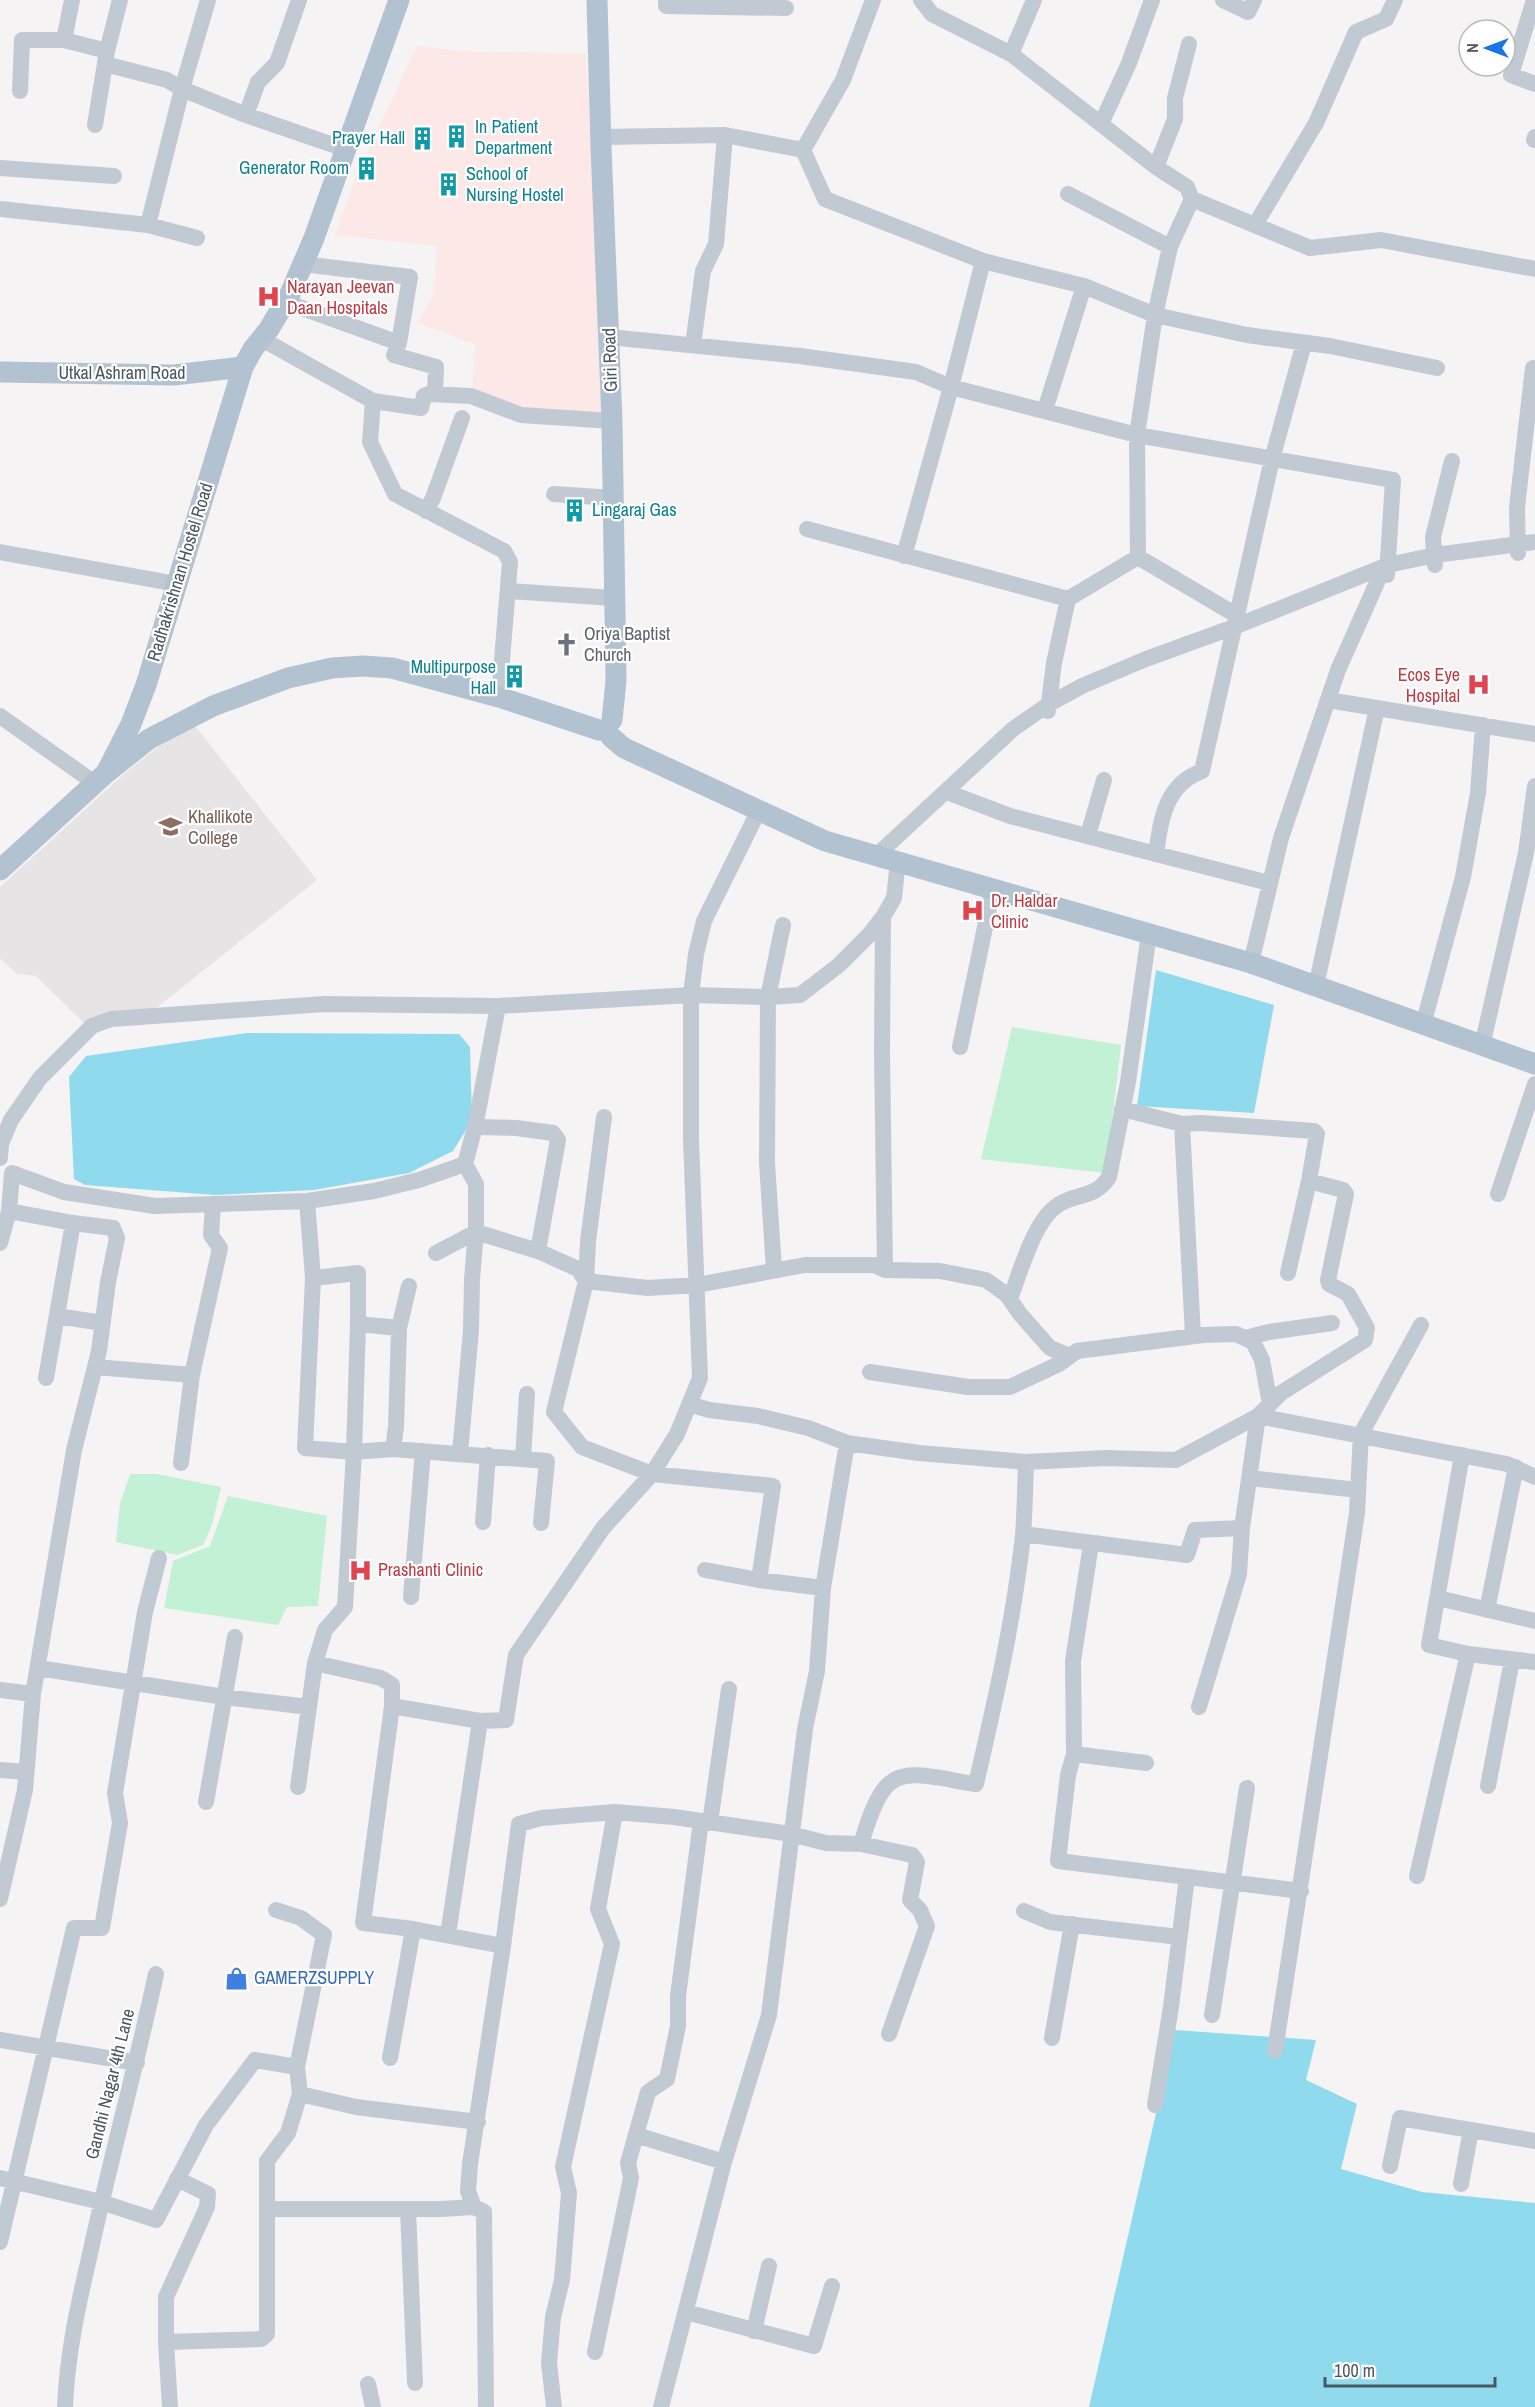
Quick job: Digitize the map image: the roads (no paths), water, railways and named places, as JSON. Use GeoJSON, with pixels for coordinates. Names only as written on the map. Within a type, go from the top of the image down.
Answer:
{"type":"FeatureCollection","features":[{"type":"Feature","properties":{"kind":"main road"},"geometry":{"type":"LineString","coordinates":[[260,345],[290,294],[314,238],[399,0]]}},
{"type":"Feature","properties":{"kind":"main road"},"geometry":{"type":"LineString","coordinates":[[243,367],[291,304],[311,265],[358,150],[414,0]]}},
{"type":"Feature","properties":{"kind":"main road","name":"Giri Road"},"geometry":{"type":"LineString","coordinates":[[597,0],[612,421],[615,597],[616,681],[607,729]]}},
{"type":"Feature","properties":{"kind":"main road","name":"Utkal Ashram Road"},"geometry":{"type":"LineString","coordinates":[[0,372],[174,375],[243,367]]}},
{"type":"Feature","properties":{"kind":"main road","name":"Radhakrishnan Hostel Road"},"geometry":{"type":"LineString","coordinates":[[101,779],[131,724],[146,685],[243,367]]}},
{"type":"Feature","properties":{"kind":"main road"},"geometry":{"type":"LineString","coordinates":[[0,870],[149,739],[224,702],[288,678],[332,668],[363,666],[392,668],[607,729],[624,748],[825,841],[1251,963],[1535,1064]]}},
{"type":"Feature","properties":{"kind":"main road"},"geometry":{"type":"LineString","coordinates":[[131,724],[149,739]]}},
{"type":"Feature","properties":{"kind":"street"},"geometry":{"type":"LineString","coordinates":[[64,40],[72,0]]}},
{"type":"Feature","properties":{"kind":"street"},"geometry":{"type":"LineString","coordinates":[[95,124],[106,58],[120,0]]}},
{"type":"Feature","properties":{"kind":"street"},"geometry":{"type":"LineString","coordinates":[[148,225],[182,89],[208,0]]}},
{"type":"Feature","properties":{"kind":"street"},"geometry":{"type":"LineString","coordinates":[[246,115],[258,82],[277,63],[298,0]]}},
{"type":"Feature","properties":{"kind":"street"},"geometry":{"type":"LineString","coordinates":[[666,0],[666,6],[786,8]]}},
{"type":"Feature","properties":{"kind":"street"},"geometry":{"type":"LineString","coordinates":[[803,150],[843,80],[873,0]]}},
{"type":"Feature","properties":{"kind":"street"},"geometry":{"type":"LineString","coordinates":[[921,0],[1011,54],[1156,167],[1187,187],[1192,199],[1310,248],[1380,240],[1535,268]]}},
{"type":"Feature","properties":{"kind":"street"},"geometry":{"type":"LineString","coordinates":[[1011,54],[1034,0]]}},
{"type":"Feature","properties":{"kind":"street"},"geometry":{"type":"LineString","coordinates":[[1101,124],[1129,63],[1152,0]]}},
{"type":"Feature","properties":{"kind":"street"},"geometry":{"type":"LineString","coordinates":[[1223,0],[1248,12],[1254,0]]}},
{"type":"Feature","properties":{"kind":"street"},"geometry":{"type":"LineString","coordinates":[[1255,225],[1316,123],[1356,32],[1386,19],[1395,0]]}},
{"type":"Feature","properties":{"kind":"street"},"geometry":{"type":"LineString","coordinates":[[1534,0],[1511,75],[1535,84]]}},
{"type":"Feature","properties":{"kind":"street"},"geometry":{"type":"LineString","coordinates":[[20,91],[22,40],[64,40],[167,80],[182,89],[246,115],[345,149]]}},
{"type":"Feature","properties":{"kind":"street"},"geometry":{"type":"LineString","coordinates":[[1156,167],[1175,119],[1175,98],[1189,44]]}},
{"type":"Feature","properties":{"kind":"street"},"geometry":{"type":"LineString","coordinates":[[601,137],[725,135],[803,150]]}},
{"type":"Feature","properties":{"kind":"street"},"geometry":{"type":"LineString","coordinates":[[693,345],[703,271],[716,244],[725,135]]}},
{"type":"Feature","properties":{"kind":"street"},"geometry":{"type":"LineString","coordinates":[[803,150],[825,200],[983,261],[1084,286],[1155,315],[1247,335],[1304,343],[1437,368]]}},
{"type":"Feature","properties":{"kind":"street"},"geometry":{"type":"LineString","coordinates":[[0,168],[114,176]]}},
{"type":"Feature","properties":{"kind":"street"},"geometry":{"type":"LineString","coordinates":[[1068,194],[1170,247]]}},
{"type":"Feature","properties":{"kind":"street"},"geometry":{"type":"LineString","coordinates":[[1138,557],[1137,435],[1155,315],[1170,247],[1192,199]]}},
{"type":"Feature","properties":{"kind":"street"},"geometry":{"type":"LineString","coordinates":[[0,208],[148,225],[196,238]]}},
{"type":"Feature","properties":{"kind":"street"},"geometry":{"type":"LineString","coordinates":[[904,556],[983,261]]}},
{"type":"Feature","properties":{"kind":"street"},"geometry":{"type":"LineString","coordinates":[[311,265],[410,277],[399,343],[394,355],[436,368],[435,394]]}},
{"type":"Feature","properties":{"kind":"street"},"geometry":{"type":"LineString","coordinates":[[1045,410],[1084,286]]}},
{"type":"Feature","properties":{"kind":"street"},"geometry":{"type":"LineString","coordinates":[[291,304],[399,343]]}},
{"type":"Feature","properties":{"kind":"street"},"geometry":{"type":"LineString","coordinates":[[609,337],[800,356],[916,372],[951,387],[1137,435],[1393,480],[1385,573],[1338,670],[1281,838],[1251,963]]}},
{"type":"Feature","properties":{"kind":"street"},"geometry":{"type":"LineString","coordinates":[[1156,854],[1160,826],[1169,799],[1186,778],[1202,771],[1272,459],[1304,343]]}},
{"type":"Feature","properties":{"kind":"street"},"geometry":{"type":"LineString","coordinates":[[260,345],[374,401],[421,408],[424,396],[435,394],[471,396],[521,415],[612,421]]}},
{"type":"Feature","properties":{"kind":"street"},"geometry":{"type":"LineString","coordinates":[[1524,550],[1517,507],[1533,368]]}},
{"type":"Feature","properties":{"kind":"street"},"geometry":{"type":"LineString","coordinates":[[374,401],[370,442],[395,494],[504,551],[510,562],[499,697]]}},
{"type":"Feature","properties":{"kind":"street"},"geometry":{"type":"LineString","coordinates":[[426,511],[433,498],[462,418]]}},
{"type":"Feature","properties":{"kind":"street"},"geometry":{"type":"LineString","coordinates":[[1435,560],[1434,537],[1452,461]]}},
{"type":"Feature","properties":{"kind":"street"},"geometry":{"type":"LineString","coordinates":[[554,494],[613,498]]}},
{"type":"Feature","properties":{"kind":"street"},"geometry":{"type":"LineString","coordinates":[[807,528],[1068,599],[1138,557]]}},
{"type":"Feature","properties":{"kind":"street"},"geometry":{"type":"LineString","coordinates":[[888,858],[1013,729],[1048,708],[1234,626],[1385,573],[1435,560],[1524,550],[1535,542]]}},
{"type":"Feature","properties":{"kind":"street"},"geometry":{"type":"LineString","coordinates":[[0,552],[177,584]]}},
{"type":"Feature","properties":{"kind":"street"},"geometry":{"type":"LineString","coordinates":[[1138,557],[1234,626]]}},
{"type":"Feature","properties":{"kind":"street"},"geometry":{"type":"LineString","coordinates":[[509,591],[615,597]]}},
{"type":"Feature","properties":{"kind":"street"},"geometry":{"type":"LineString","coordinates":[[888,858],[952,794],[1048,708],[1054,663],[1068,599]]}},
{"type":"Feature","properties":{"kind":"street"},"geometry":{"type":"LineString","coordinates":[[1328,700],[1535,734]]}},
{"type":"Feature","properties":{"kind":"street"},"geometry":{"type":"LineString","coordinates":[[1316,987],[1377,708]]}},
{"type":"Feature","properties":{"kind":"street"},"geometry":{"type":"LineString","coordinates":[[0,716],[101,779]]}},
{"type":"Feature","properties":{"kind":"street"},"geometry":{"type":"LineString","coordinates":[[1423,1025],[1463,877],[1478,793],[1483,725]]}},
{"type":"Feature","properties":{"kind":"street"},"geometry":{"type":"LineString","coordinates":[[1088,835],[1104,780]]}},
{"type":"Feature","properties":{"kind":"street"},"geometry":{"type":"LineString","coordinates":[[1482,1046],[1526,854],[1535,786]]}},
{"type":"Feature","properties":{"kind":"street"},"geometry":{"type":"LineString","coordinates":[[952,794],[1010,816],[1269,883]]}},
{"type":"Feature","properties":{"kind":"street"},"geometry":{"type":"LineString","coordinates":[[392,1706],[480,1721],[506,1720],[516,1655],[603,1528],[651,1474],[677,1434],[700,1378],[691,1139],[691,995],[696,954],[704,921],[759,810]]}},
{"type":"Feature","properties":{"kind":"street"},"geometry":{"type":"LineString","coordinates":[[0,1244],[4,1213],[5,1132],[40,1078],[92,1026],[111,1019],[324,1004],[498,1006],[691,995],[768,997],[800,995],[839,965],[883,918],[894,898],[888,858]]}},
{"type":"Feature","properties":{"kind":"street"},"geometry":{"type":"LineString","coordinates":[[960,1047],[993,889]]}},
{"type":"Feature","properties":{"kind":"street"},"geometry":{"type":"LineString","coordinates":[[883,918],[885,1270]]}},
{"type":"Feature","properties":{"kind":"street"},"geometry":{"type":"LineString","coordinates":[[774,1270],[767,1163],[768,997],[783,925]]}},
{"type":"Feature","properties":{"kind":"street"},"geometry":{"type":"LineString","coordinates":[[1010,1299],[1032,1244],[1051,1210],[1059,1203],[1078,1198],[1103,1186],[1109,1177],[1149,934]]}},
{"type":"Feature","properties":{"kind":"street"},"geometry":{"type":"LineString","coordinates":[[460,1453],[471,1330],[476,1232],[476,1184],[465,1164],[475,1127],[498,1006]]}},
{"type":"Feature","properties":{"kind":"street"},"geometry":{"type":"LineString","coordinates":[[1498,1194],[1535,1084]]}},
{"type":"Feature","properties":{"kind":"street"},"geometry":{"type":"LineString","coordinates":[[1122,1109],[1182,1124],[1201,1123],[1314,1131],[1317,1134],[1309,1181],[1288,1273]]}},
{"type":"Feature","properties":{"kind":"street"},"geometry":{"type":"LineString","coordinates":[[604,1117],[588,1241],[586,1281],[554,1412],[582,1447],[651,1474],[773,1486],[759,1580]]}},
{"type":"Feature","properties":{"kind":"street"},"geometry":{"type":"LineString","coordinates":[[1182,1124],[1193,1336]]}},
{"type":"Feature","properties":{"kind":"street"},"geometry":{"type":"LineString","coordinates":[[475,1127],[516,1128],[552,1133],[558,1140],[538,1251]]}},
{"type":"Feature","properties":{"kind":"street"},"geometry":{"type":"LineString","coordinates":[[4,1166],[64,1192],[155,1206],[307,1200],[374,1191],[419,1180],[465,1164]]}},
{"type":"Feature","properties":{"kind":"street"},"geometry":{"type":"LineString","coordinates":[[689,1404],[709,1410],[758,1416],[808,1428],[847,1443],[919,1453],[1026,1462],[1106,1458],[1176,1460],[1264,1410],[1281,1393],[1365,1340],[1367,1328],[1348,1294],[1329,1284],[1328,1280],[1346,1194],[1343,1190],[1309,1181]]}},
{"type":"Feature","properties":{"kind":"street"},"geometry":{"type":"LineString","coordinates":[[307,1200],[313,1278],[304,1448],[354,1452],[393,1449],[547,1461],[541,1523]]}},
{"type":"Feature","properties":{"kind":"street"},"geometry":{"type":"LineString","coordinates":[[181,1463],[192,1375],[220,1248],[211,1235],[213,1204]]}},
{"type":"Feature","properties":{"kind":"street"},"geometry":{"type":"LineString","coordinates":[[0,1899],[25,1791],[33,1694],[74,1450],[95,1367],[117,1238],[113,1228],[4,1213]]}},
{"type":"Feature","properties":{"kind":"street"},"geometry":{"type":"LineString","coordinates":[[46,1378],[73,1223]]}},
{"type":"Feature","properties":{"kind":"street"},"geometry":{"type":"LineString","coordinates":[[436,1253],[476,1232],[538,1251],[578,1269],[586,1281],[648,1288],[697,1285],[805,1265],[874,1265],[885,1270],[940,1271],[986,1280],[1010,1299],[1050,1348],[1070,1356]]}},
{"type":"Feature","properties":{"kind":"street"},"geometry":{"type":"LineString","coordinates":[[298,1786],[315,1663],[325,1630],[345,1607],[354,1452],[358,1324],[358,1273],[313,1278]]}},
{"type":"Feature","properties":{"kind":"street"},"geometry":{"type":"LineString","coordinates":[[393,1449],[396,1427],[399,1328],[409,1286]]}},
{"type":"Feature","properties":{"kind":"street"},"geometry":{"type":"LineString","coordinates":[[57,1316],[103,1323]]}},
{"type":"Feature","properties":{"kind":"street"},"geometry":{"type":"LineString","coordinates":[[1245,1338],[1269,1332],[1332,1323]]}},
{"type":"Feature","properties":{"kind":"street"},"geometry":{"type":"LineString","coordinates":[[358,1324],[399,1328]]}},
{"type":"Feature","properties":{"kind":"street"},"geometry":{"type":"LineString","coordinates":[[1275,2050],[1357,1513],[1361,1436],[1420,1325]]}},
{"type":"Feature","properties":{"kind":"street"},"geometry":{"type":"LineString","coordinates":[[870,1372],[968,1387],[1010,1387],[1077,1351],[1193,1336],[1236,1334],[1253,1342],[1262,1360],[1264,1410],[1242,1528],[1239,1574],[1198,1707]]}},
{"type":"Feature","properties":{"kind":"street"},"geometry":{"type":"LineString","coordinates":[[95,1367],[192,1375]]}},
{"type":"Feature","properties":{"kind":"street"},"geometry":{"type":"LineString","coordinates":[[523,1458],[527,1394]]}},
{"type":"Feature","properties":{"kind":"street"},"geometry":{"type":"LineString","coordinates":[[1264,1410],[1361,1436],[1507,1464],[1535,1477]]}},
{"type":"Feature","properties":{"kind":"street"},"geometry":{"type":"LineString","coordinates":[[662,2407],[724,2162],[769,2015],[805,1729],[817,1671],[823,1588],[847,1443]]}},
{"type":"Feature","properties":{"kind":"street"},"geometry":{"type":"LineString","coordinates":[[411,1597],[423,1451]]}},
{"type":"Feature","properties":{"kind":"street"},"geometry":{"type":"LineString","coordinates":[[483,1522],[488,1455]]}},
{"type":"Feature","properties":{"kind":"street"},"geometry":{"type":"LineString","coordinates":[[1462,1455],[1429,1646],[1468,1654],[1535,1662]]}},
{"type":"Feature","properties":{"kind":"street"},"geometry":{"type":"LineString","coordinates":[[861,1844],[877,1798],[890,1782],[900,1776],[911,1774],[976,1784],[1003,1658],[1023,1534],[1026,1462]]}},
{"type":"Feature","properties":{"kind":"street"},"geometry":{"type":"LineString","coordinates":[[1487,1610],[1516,1467]]}},
{"type":"Feature","properties":{"kind":"street"},"geometry":{"type":"LineString","coordinates":[[1250,1478],[1358,1490]]}},
{"type":"Feature","properties":{"kind":"street"},"geometry":{"type":"LineString","coordinates":[[1023,1534],[1187,1555],[1195,1530],[1242,1528]]}},
{"type":"Feature","properties":{"kind":"street"},"geometry":{"type":"LineString","coordinates":[[1091,1544],[1073,1661],[1074,1754],[1068,1775],[1058,1861],[1300,1891]]}},
{"type":"Feature","properties":{"kind":"street"},"geometry":{"type":"LineString","coordinates":[[0,2242],[6,2179],[46,2046],[74,1928],[102,1928],[120,1823],[115,1793],[145,1612],[159,1558]]}},
{"type":"Feature","properties":{"kind":"street"},"geometry":{"type":"LineString","coordinates":[[705,1570],[823,1588]]}},
{"type":"Feature","properties":{"kind":"street"},"geometry":{"type":"LineString","coordinates":[[1438,1598],[1535,1621]]}},
{"type":"Feature","properties":{"kind":"street"},"geometry":{"type":"LineString","coordinates":[[206,1802],[235,1637]]}},
{"type":"Feature","properties":{"kind":"street"},"geometry":{"type":"LineString","coordinates":[[1417,1876],[1468,1654]]}},
{"type":"Feature","properties":{"kind":"street"},"geometry":{"type":"LineString","coordinates":[[1488,1786],[1512,1660]]}},
{"type":"Feature","properties":{"kind":"street"},"geometry":{"type":"LineString","coordinates":[[315,1663],[381,1678],[392,1685],[392,1706],[363,1923],[413,1929],[504,1946]]}},
{"type":"Feature","properties":{"kind":"street"},"geometry":{"type":"LineString","coordinates":[[38,1668],[224,1697],[309,1707]]}},
{"type":"Feature","properties":{"kind":"street"},"geometry":{"type":"LineString","coordinates":[[595,2352],[631,2178],[628,2163],[648,2092],[667,2079],[678,2026],[678,1996],[729,1689]]}},
{"type":"Feature","properties":{"kind":"street"},"geometry":{"type":"LineString","coordinates":[[0,1690],[33,1694]]}},
{"type":"Feature","properties":{"kind":"street"},"geometry":{"type":"LineString","coordinates":[[448,1935],[480,1721]]}},
{"type":"Feature","properties":{"kind":"street"},"geometry":{"type":"LineString","coordinates":[[1074,1754],[1146,1763]]}},
{"type":"Feature","properties":{"kind":"street"},"geometry":{"type":"LineString","coordinates":[[0,1770],[26,1772]]}},
{"type":"Feature","properties":{"kind":"street"},"geometry":{"type":"LineString","coordinates":[[1212,2015],[1247,1788]]}},
{"type":"Feature","properties":{"kind":"street"},"geometry":{"type":"LineString","coordinates":[[474,2207],[468,2191],[504,1946],[519,1824],[541,1818],[615,1812],[791,1834],[826,1843],[861,1844],[912,1855],[917,1862],[910,1900],[920,1910],[927,1926],[889,2034]]}},
{"type":"Feature","properties":{"kind":"street"},"geometry":{"type":"LineString","coordinates":[[554,2407],[549,2363],[553,2317],[562,2280],[569,2193],[563,2167],[612,1944],[598,1909],[615,1812]]}},
{"type":"Feature","properties":{"kind":"street"},"geometry":{"type":"LineString","coordinates":[[1155,2105],[1171,2007],[1187,1877]]}},
{"type":"Feature","properties":{"kind":"street"},"geometry":{"type":"LineString","coordinates":[[166,2342],[261,2339],[267,2334],[267,2161],[288,2133],[300,2094],[297,2067],[324,1935],[301,1918],[276,1910]]}},
{"type":"Feature","properties":{"kind":"street"},"geometry":{"type":"LineString","coordinates":[[1024,1911],[1050,1922],[1179,1937]]}},
{"type":"Feature","properties":{"kind":"street"},"geometry":{"type":"LineString","coordinates":[[1052,2038],[1071,1924]]}},
{"type":"Feature","properties":{"kind":"street"},"geometry":{"type":"LineString","coordinates":[[390,2058],[413,1929]]}},
{"type":"Feature","properties":{"kind":"street","name":"Gandhi Nagar 4th Lane"},"geometry":{"type":"LineString","coordinates":[[65,2407],[70,2346],[101,2202],[137,2063],[156,1974]]}},
{"type":"Feature","properties":{"kind":"street"},"geometry":{"type":"LineString","coordinates":[[0,2040],[137,2063]]}},
{"type":"Feature","properties":{"kind":"street"},"geometry":{"type":"LineString","coordinates":[[6,2179],[101,2202],[156,2220],[206,2125],[255,2060],[297,2067]]}},
{"type":"Feature","properties":{"kind":"street"},"geometry":{"type":"LineString","coordinates":[[300,2094],[356,2107],[478,2122]]}},
{"type":"Feature","properties":{"kind":"street"},"geometry":{"type":"LineString","coordinates":[[1390,2166],[1400,2118],[1535,2141]]}},
{"type":"Feature","properties":{"kind":"street"},"geometry":{"type":"LineString","coordinates":[[1461,2184],[1472,2130]]}},
{"type":"Feature","properties":{"kind":"street"},"geometry":{"type":"LineString","coordinates":[[636,2135],[724,2162]]}},
{"type":"Feature","properties":{"kind":"street"},"geometry":{"type":"LineString","coordinates":[[170,2407],[166,2297],[207,2207],[208,2194],[177,2179]]}},
{"type":"Feature","properties":{"kind":"street"},"geometry":{"type":"LineString","coordinates":[[267,2209],[474,2207],[484,2212],[486,2407]]}},
{"type":"Feature","properties":{"kind":"street"},"geometry":{"type":"LineString","coordinates":[[408,2209],[415,2383]]}},
{"type":"Feature","properties":{"kind":"street"},"geometry":{"type":"LineString","coordinates":[[754,2331],[769,2266]]}},
{"type":"Feature","properties":{"kind":"street"},"geometry":{"type":"LineString","coordinates":[[686,2312],[814,2346],[832,2286]]}},
{"type":"Feature","properties":{"kind":"street"},"geometry":{"type":"LineString","coordinates":[[368,2384],[373,2407]]}},
{"type":"Feature","properties":{"kind":"water"},"geometry":{"type":"Polygon","coordinates":[[[1156,970],[1274,1005],[1254,1113],[1137,1106],[1156,970]]]}},
{"type":"Feature","properties":{"kind":"water"},"geometry":{"type":"Polygon","coordinates":[[[247,1033],[459,1034],[470,1047],[472,1120],[453,1151],[409,1173],[314,1190],[215,1195],[85,1185],[74,1179],[69,1077],[86,1056],[247,1033]]]}},
{"type":"Feature","properties":{"kind":"water"},"geometry":{"type":"Polygon","coordinates":[[[1175,2030],[1316,2040],[1306,2080],[1357,2104],[1341,2169],[1422,2192],[1535,2203],[1535,2407],[1089,2407],[1175,2030]]]}},
{"type":"Feature","properties":{"kind":"place","name":"In Patient Department"},"geometry":{"type":"Point","coordinates":[457,137]}},
{"type":"Feature","properties":{"kind":"place","name":"Prayer Hall"},"geometry":{"type":"Point","coordinates":[423,138]}},
{"type":"Feature","properties":{"kind":"place","name":"Generator Room"},"geometry":{"type":"Point","coordinates":[367,168]}},
{"type":"Feature","properties":{"kind":"place","name":"School of Nursing Hostel"},"geometry":{"type":"Point","coordinates":[448,184]}},
{"type":"Feature","properties":{"kind":"place","name":"Narayan Jeevan Daan Hospitals"},"geometry":{"type":"Point","coordinates":[269,297]}},
{"type":"Feature","properties":{"kind":"place","name":"Lingaraj Gas"},"geometry":{"type":"Point","coordinates":[574,510]}},
{"type":"Feature","properties":{"kind":"place","name":"Oriya Baptist Church"},"geometry":{"type":"Point","coordinates":[566,644]}},
{"type":"Feature","properties":{"kind":"place","name":"Multipurpose Hall"},"geometry":{"type":"Point","coordinates":[514,677]}},
{"type":"Feature","properties":{"kind":"place","name":"Ecos Eye Hospital"},"geometry":{"type":"Point","coordinates":[1478,685]}},
{"type":"Feature","properties":{"kind":"place","name":"Khallikote College"},"geometry":{"type":"Point","coordinates":[170,827]}},
{"type":"Feature","properties":{"kind":"place","name":"Dr. Haldar Clinic"},"geometry":{"type":"Point","coordinates":[973,911]}},
{"type":"Feature","properties":{"kind":"place","name":"Prashanti Clinic"},"geometry":{"type":"Point","coordinates":[360,1570]}},
{"type":"Feature","properties":{"kind":"place","name":"GAMERZSUPPLY"},"geometry":{"type":"Point","coordinates":[236,1978]}}]}
